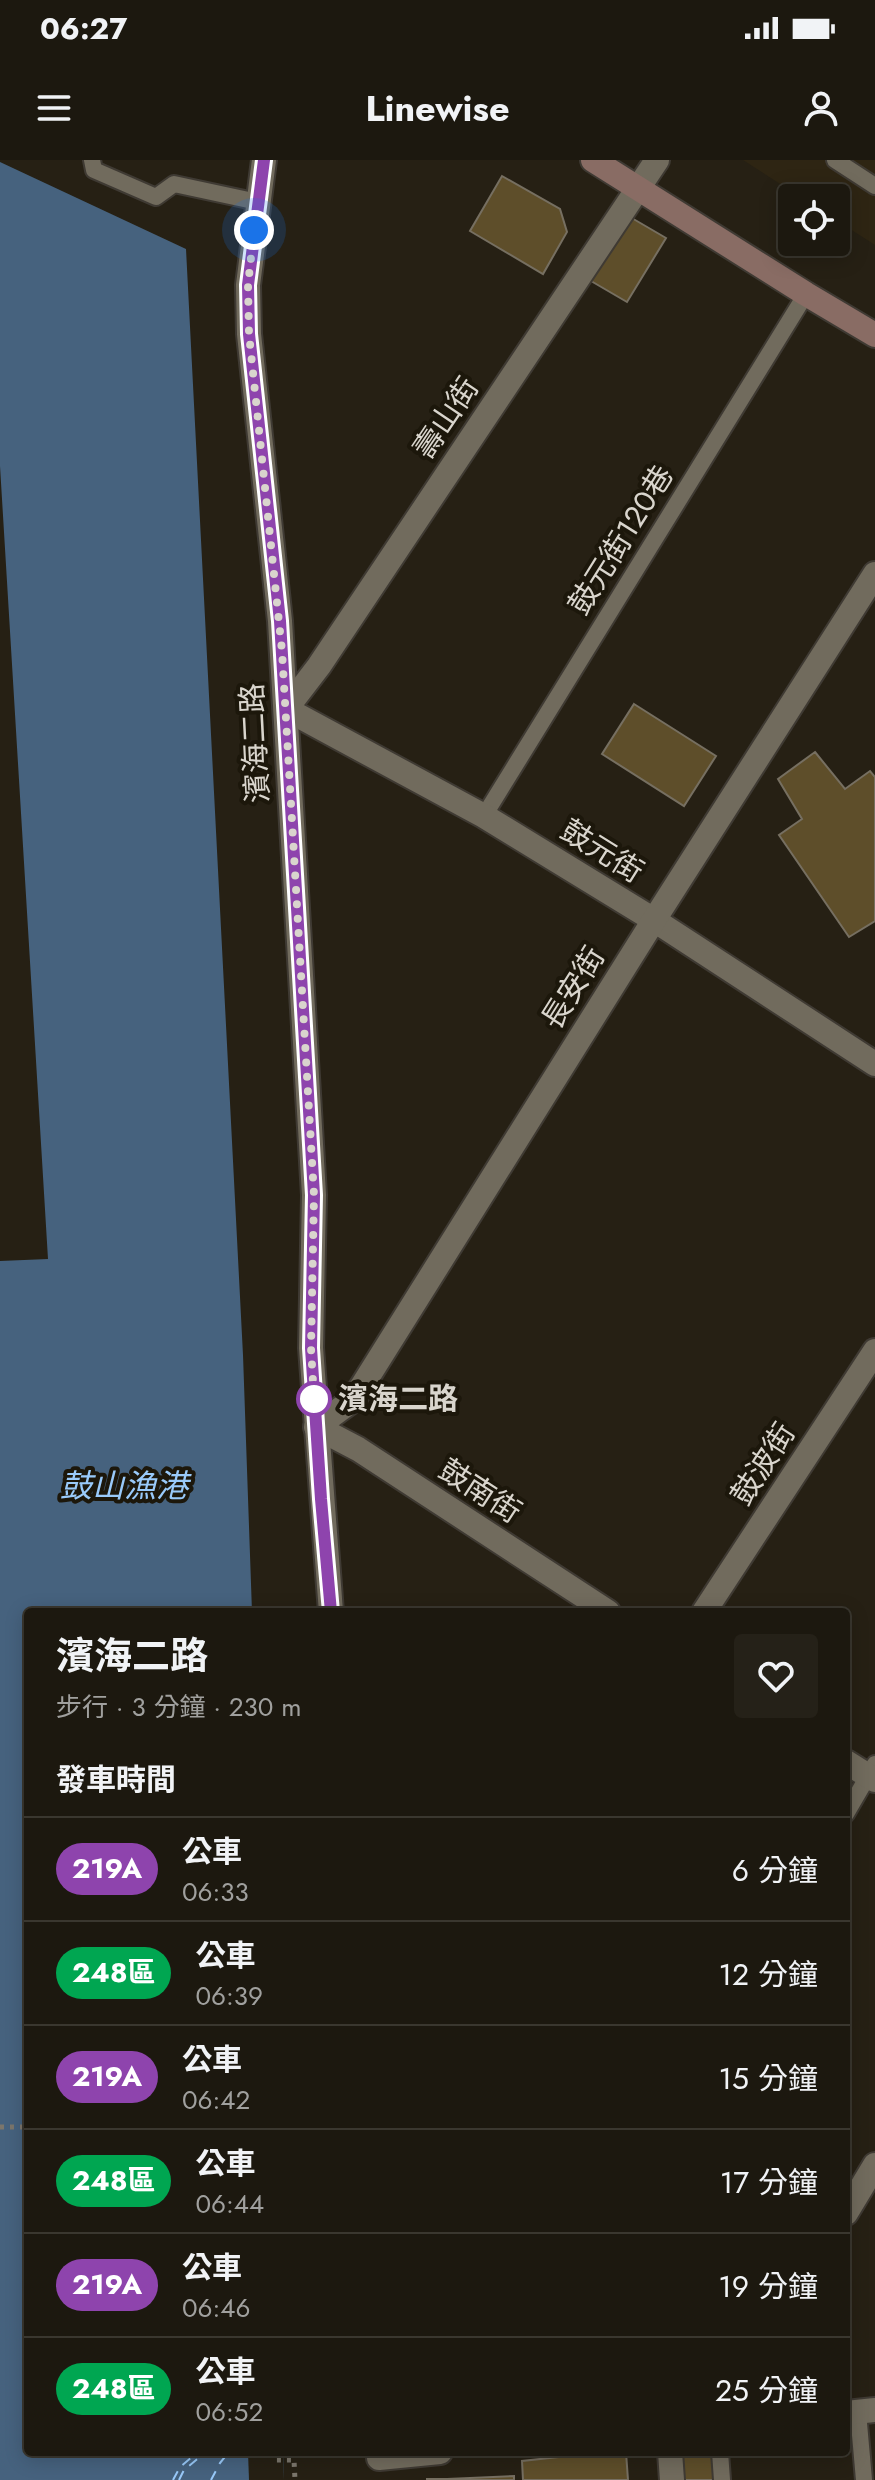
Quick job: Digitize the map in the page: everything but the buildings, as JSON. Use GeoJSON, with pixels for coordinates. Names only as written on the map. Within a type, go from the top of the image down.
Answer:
{"type":"FeatureCollection","features":[{"type":"Feature","properties":{"kind":"street","name":"濱海二路"},"geometry":{"type":"LineString","coordinates":[[264,160],[248,285],[249,334],[280,621],[286,709],[314,1195],[311,1348],[331,1608]]}},
{"type":"Feature","properties":{"kind":"street"},"geometry":{"type":"LineString","coordinates":[[593,160],[875,335]]}},
{"type":"Feature","properties":{"kind":"street","name":"壽山街"},"geometry":{"type":"LineString","coordinates":[[286,709],[319,666],[657,160]]}},
{"type":"Feature","properties":{"kind":"street","name":"長安街"},"geometry":{"type":"LineString","coordinates":[[316,1427],[354,1399],[875,574]]}},
{"type":"Feature","properties":{"kind":"street","name":"鼓元街"},"geometry":{"type":"LineString","coordinates":[[286,709],[484,816],[654,920],[875,1064]]}},
{"type":"Feature","properties":{"kind":"street","name":"鼓波街"},"geometry":{"type":"LineString","coordinates":[[707,1608],[875,1351]]}},
{"type":"Feature","properties":{"kind":"street","name":"鼓南街"},"geometry":{"type":"LineString","coordinates":[[316,1427],[358,1449],[602,1608]]}},
{"type":"Feature","properties":{"kind":"street"},"geometry":{"type":"LineString","coordinates":[[850,1764],[873,1773]]}},
{"type":"Feature","properties":{"kind":"street"},"geometry":{"type":"LineString","coordinates":[[850,2206],[875,2165]]}},
{"type":"Feature","properties":{"kind":"street"},"geometry":{"type":"LineString","coordinates":[[670,2456],[672,2480]]}},
{"type":"Feature","properties":{"kind":"lane"},"geometry":{"type":"LineString","coordinates":[[92,160],[94,170],[156,197],[174,184],[258,202]]}},
{"type":"Feature","properties":{"kind":"lane"},"geometry":{"type":"LineString","coordinates":[[835,160],[875,186]]}},
{"type":"Feature","properties":{"kind":"lane","name":"鼓元街120巷"},"geometry":{"type":"LineString","coordinates":[[484,816],[806,294]]}},
{"type":"Feature","properties":{"kind":"lane"},"geometry":{"type":"LineString","coordinates":[[850,1808],[873,1773]]}},
{"type":"Feature","properties":{"kind":"lane"},"geometry":{"type":"LineString","coordinates":[[860,2412],[864,2480]]}},
{"type":"Feature","properties":{"kind":"lane"},"geometry":{"type":"LineString","coordinates":[[720,2456],[722,2480]]}},
{"type":"Feature","properties":{"kind":"path"},"geometry":{"type":"LineString","coordinates":[[0,2127],[24,2127]]}},
{"type":"Feature","properties":{"kind":"path"},"geometry":{"type":"LineString","coordinates":[[274,2456],[275,2460],[294,2460],[295,2480]]}},
{"type":"Feature","properties":{"kind":"shaded area"},"geometry":{"type":"Polygon","coordinates":[[[743,160],[875,160],[875,245],[850,229],[850,184],[780,184],[743,160]]]}},
{"type":"Feature","properties":{"kind":"water","name":"鼓山漁港"},"geometry":{"type":"Polygon","coordinates":[[[0,162],[186,249],[243,1355],[252,1608],[24,1608],[24,2456],[283,2456],[284,2480],[0,2480],[0,1261],[48,1259],[0,466],[0,162]]]}},
{"type":"Feature","properties":{"kind":"pier"},"geometry":{"type":"Polygon","coordinates":[[[248,2456],[283,2456],[284,2480],[249,2480],[248,2456]]]}},
{"type":"Feature","properties":{"kind":"ferry route"},"geometry":{"type":"LineString","coordinates":[[173,2480],[180,2467],[193,2456]]}},
{"type":"Feature","properties":{"kind":"ferry route"},"geometry":{"type":"LineString","coordinates":[[179,2480],[184,2470],[201,2456]]}},
{"type":"Feature","properties":{"kind":"ferry route"},"geometry":{"type":"LineString","coordinates":[[211,2480],[226,2456]]}},
{"type":"Feature","properties":{"kind":"bus line","name":"219A"},"geometry":{"type":"LineString","coordinates":[[264,160],[248,285],[249,334],[280,621],[286,709],[314,1195],[311,1348],[331,1608]]}},
{"type":"Feature","properties":{"kind":"place","name":"濱海二路"},"geometry":{"type":"Point","coordinates":[314,1399]}},
{"type":"Feature","properties":{"kind":"route"},"geometry":{"type":"LineString","coordinates":[[254,230],[248,285],[249,334],[280,621],[314,1195],[311,1348],[314,1399]]}}]}
